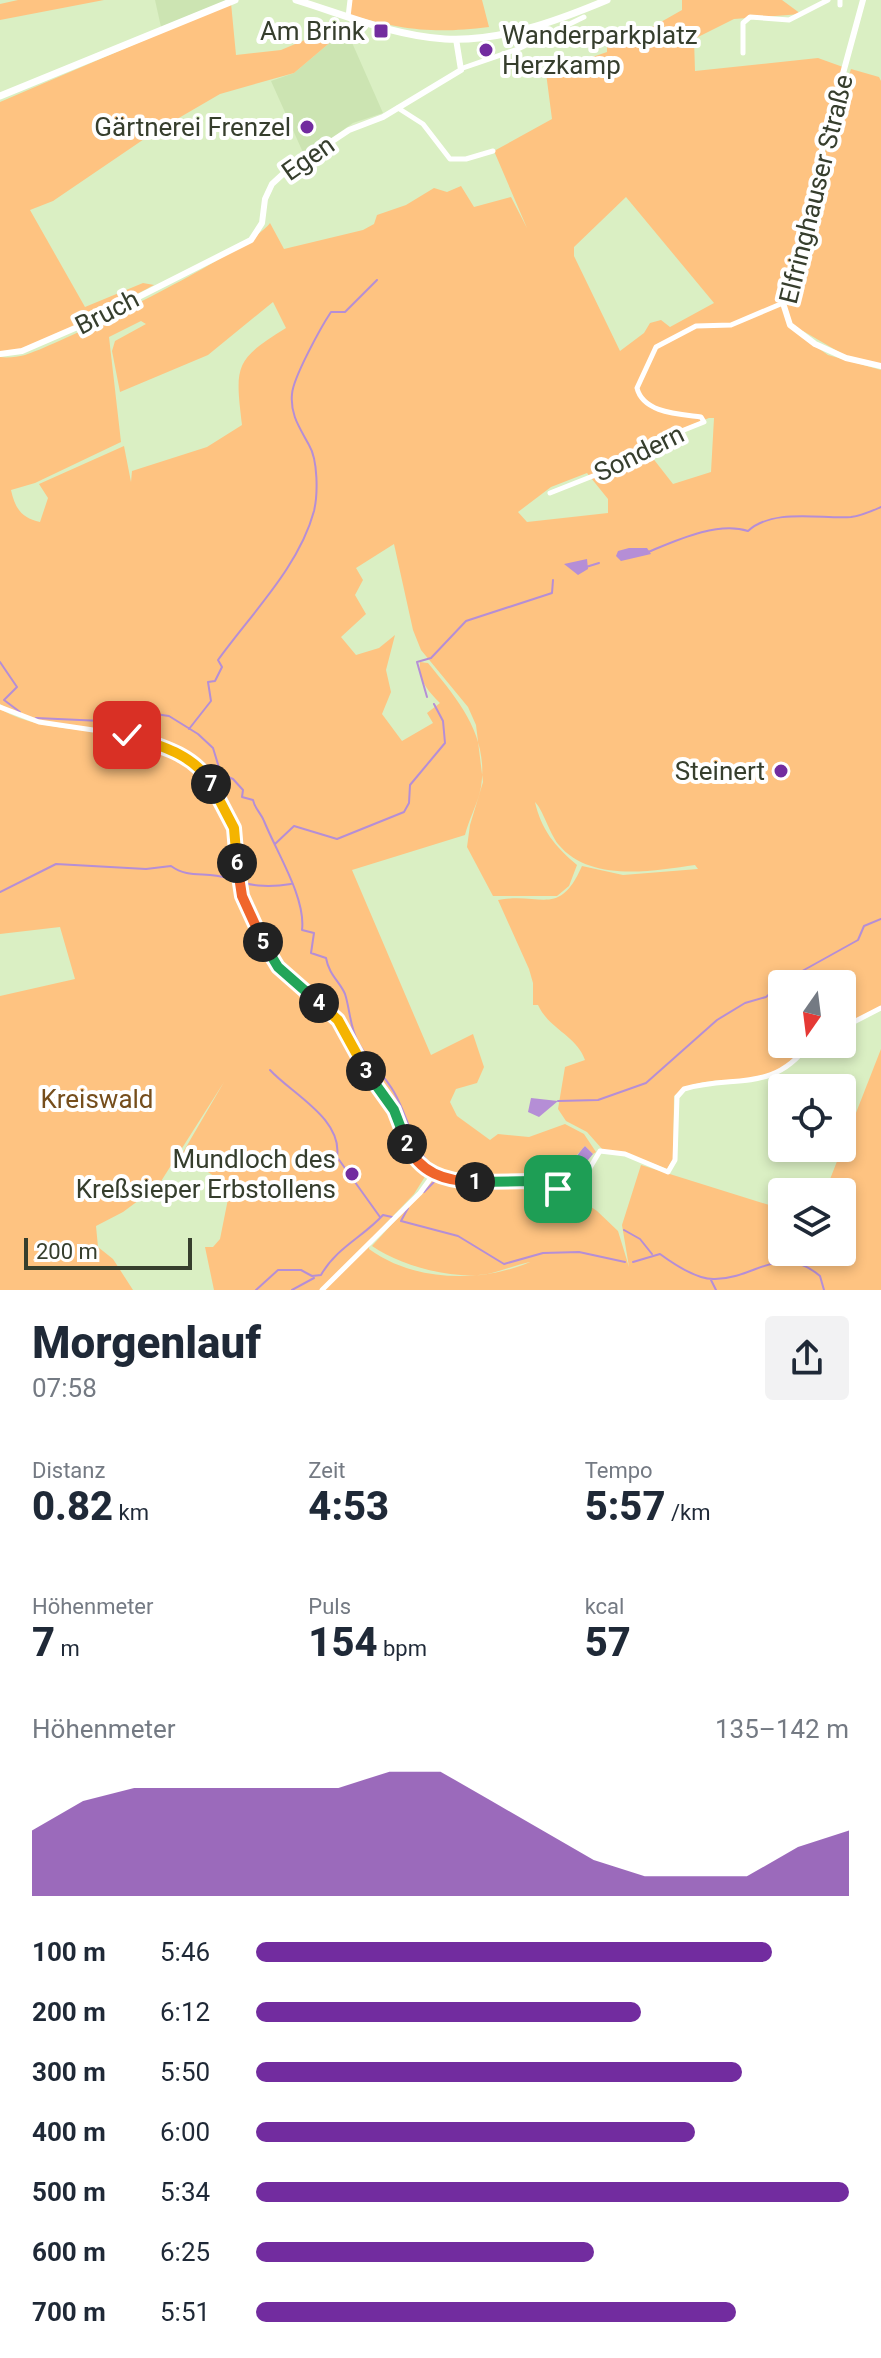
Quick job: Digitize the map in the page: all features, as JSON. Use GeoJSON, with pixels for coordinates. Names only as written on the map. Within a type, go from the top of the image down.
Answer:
{"type":"FeatureCollection","features":[{"type":"Feature","properties":{"kind":"main road"},"geometry":{"type":"LineString","coordinates":[[0,96],[235,0]]}},
{"type":"Feature","properties":{"kind":"main road"},"geometry":{"type":"LineString","coordinates":[[296,0],[399,31],[460,39],[532,26],[607,0]]}},
{"type":"Feature","properties":{"kind":"street"},"geometry":{"type":"LineString","coordinates":[[348,17],[350,0]]}},
{"type":"Feature","properties":{"kind":"street"},"geometry":{"type":"LineString","coordinates":[[743,53],[743,23],[750,17],[789,20],[828,0]]}},
{"type":"Feature","properties":{"kind":"street","name":"Elfringhauser Straße"},"geometry":{"type":"LineString","coordinates":[[863,0],[821,154],[807,226],[783,303],[787,322],[802,336],[838,355],[881,366]]}},
{"type":"Feature","properties":{"kind":"street","name":"Egen"},"geometry":{"type":"LineString","coordinates":[[210,260],[243,245],[258,232],[265,199],[272,184],[349,130],[397,107],[463,68],[518,49],[584,17]]}},
{"type":"Feature","properties":{"kind":"street"},"geometry":{"type":"LineString","coordinates":[[460,39],[463,68]]}},
{"type":"Feature","properties":{"kind":"street"},"geometry":{"type":"LineString","coordinates":[[397,107],[423,124],[450,159],[466,159],[493,151]]}},
{"type":"Feature","properties":{"kind":"street","name":"Bruch"},"geometry":{"type":"LineString","coordinates":[[0,354],[22,351],[64,333],[210,260]]}},
{"type":"Feature","properties":{"kind":"street","name":"Sondern"},"geometry":{"type":"LineString","coordinates":[[550,493],[603,472],[617,462],[652,448],[664,438],[704,422],[701,417],[657,408],[642,400],[637,388],[656,347],[696,326],[731,325],[783,303]]}},
{"type":"Feature","properties":{"kind":"street"},"geometry":{"type":"LineString","coordinates":[[0,707],[39,722],[127,735],[175,752],[206,774],[234,828],[242,896],[266,949],[278,967],[338,1020],[360,1063],[394,1110],[415,1161],[433,1175],[471,1182],[532,1181],[565,1190],[588,1171],[600,1151],[612,1151],[668,1172],[675,1160],[677,1097],[684,1089],[742,1082],[778,1072],[799,1058]]}},
{"type":"Feature","properties":{"kind":"street"},"geometry":{"type":"LineString","coordinates":[[856,1021],[881,1008]]}},
{"type":"Feature","properties":{"kind":"street"},"geometry":{"type":"LineString","coordinates":[[322,1290],[420,1193],[433,1175]]}},
{"type":"Feature","properties":{"kind":"shaded area"},"geometry":{"type":"Polygon","coordinates":[[[155,0],[228,0],[161,27],[155,0]]]}},
{"type":"Feature","properties":{"kind":"shaded area"},"geometry":{"type":"Polygon","coordinates":[[[346,29],[383,113],[353,123],[305,157],[271,81],[294,73],[346,29]]]}},
{"type":"Feature","properties":{"kind":"shaded area"},"geometry":{"type":"Polygon","coordinates":[[[647,548],[651,554],[621,561],[616,556],[618,551],[647,548]]]}},
{"type":"Feature","properties":{"kind":"shaded area"},"geometry":{"type":"Polygon","coordinates":[[[587,559],[588,569],[578,575],[564,564],[587,559]]]}},
{"type":"Feature","properties":{"kind":"shaded area"},"geometry":{"type":"Polygon","coordinates":[[[531,1098],[558,1101],[539,1117],[528,1112],[531,1098]]]}},
{"type":"Feature","properties":{"kind":"shaded area"},"geometry":{"type":"Polygon","coordinates":[[[585,1146],[593,1154],[569,1183],[530,1177],[476,1178],[479,1175],[557,1172],[569,1165],[585,1146]]]}},
{"type":"Feature","properties":{"kind":"green space"},"geometry":{"type":"Polygon","coordinates":[[[18,0],[104,0],[0,20],[0,4],[18,0]]]}},
{"type":"Feature","properties":{"kind":"green space"},"geometry":{"type":"Polygon","coordinates":[[[352,0],[482,0],[489,27],[435,30],[387,24],[350,15],[352,0]]]}},
{"type":"Feature","properties":{"kind":"green space","name":"Kreiswald"},"geometry":{"type":"Polygon","coordinates":[[[682,0],[782,0],[801,14],[734,19],[694,39],[695,71],[818,58],[843,67],[816,161],[808,212],[782,302],[773,306],[785,302],[815,211],[825,152],[851,69],[879,77],[881,81],[881,364],[846,356],[803,331],[798,334],[828,355],[881,370],[881,1006],[856,1019],[856,970],[768,970],[768,1058],[795,1058],[775,1071],[756,1077],[703,1082],[687,1087],[674,1096],[673,1159],[667,1169],[626,1153],[603,1150],[587,1132],[566,1121],[558,1109],[565,1067],[585,1060],[576,1045],[538,1005],[533,1005],[533,983],[529,969],[498,900],[557,898],[574,882],[582,866],[623,875],[698,869],[695,865],[622,871],[587,865],[558,844],[535,802],[550,837],[577,865],[569,886],[557,896],[493,896],[467,847],[478,799],[465,835],[352,870],[431,1055],[473,1034],[484,1067],[477,1083],[456,1089],[450,1102],[457,1116],[490,1140],[498,1134],[529,1137],[565,1124],[584,1134],[596,1152],[593,1154],[585,1146],[563,1170],[554,1173],[480,1175],[474,1180],[433,1172],[418,1160],[391,1102],[361,1063],[337,1015],[270,955],[269,962],[336,1019],[356,1058],[396,1117],[413,1160],[426,1175],[414,1194],[370,1240],[369,1249],[406,1268],[427,1273],[475,1275],[439,1272],[409,1264],[372,1246],[435,1177],[469,1183],[532,1182],[567,1191],[597,1211],[618,1231],[629,1267],[622,1225],[641,1165],[768,1205],[768,1266],[856,1266],[856,1178],[830,1178],[837,1162],[856,1162],[856,1113],[881,1049],[881,1290],[214,1290],[205,1247],[213,1247],[220,1239],[229,1194],[221,1181],[182,1154],[224,1082],[158,1186],[123,1212],[96,1226],[98,1247],[113,1259],[133,1290],[0,1290],[0,996],[75,979],[60,927],[0,934],[0,709],[39,724],[142,740],[210,776],[185,756],[159,744],[133,736],[52,724],[0,704],[0,357],[25,355],[114,315],[229,253],[270,223],[284,249],[363,230],[374,224],[377,215],[406,205],[434,188],[447,192],[461,186],[474,207],[511,197],[527,228],[494,151],[552,119],[546,73],[607,52],[607,32],[638,35],[682,10],[682,0]],[[626,197],[574,247],[574,256],[620,351],[644,333],[650,323],[661,320],[670,327],[714,303],[626,197]],[[273,302],[208,355],[120,392],[112,351],[115,341],[146,324],[141,321],[109,337],[121,442],[35,483],[11,490],[20,512],[40,522],[48,498],[39,484],[124,446],[131,482],[132,471],[207,447],[242,425],[239,377],[242,366],[256,348],[286,328],[273,302]],[[714,418],[663,436],[648,452],[673,484],[711,472],[714,418]],[[587,473],[551,487],[518,512],[527,522],[608,513],[608,499],[587,473]],[[394,544],[356,568],[363,580],[355,595],[366,614],[341,637],[356,655],[379,648],[395,635],[386,670],[391,692],[382,714],[402,741],[433,723],[427,713],[440,703],[422,680],[420,662],[428,663],[460,705],[478,744],[476,725],[468,707],[421,650],[413,630],[394,544]]]}},
{"type":"Feature","properties":{"kind":"green space"},"geometry":{"type":"Polygon","coordinates":[[[231,3],[236,55],[281,50],[326,31],[346,29],[294,73],[220,94],[153,133],[53,201],[30,210],[85,307],[143,283],[154,285],[57,336],[17,350],[0,352],[0,102],[231,3]]]}},
{"type":"Feature","properties":{"kind":"waterway"},"geometry":{"type":"LineString","coordinates":[[189,729],[211,701],[208,682],[215,681],[222,667],[218,660],[286,571],[307,532],[314,511],[316,468],[293,408],[292,394],[297,377],[331,312],[345,312],[377,280]]}},
{"type":"Feature","properties":{"kind":"waterway"},"geometry":{"type":"LineString","coordinates":[[648,552],[711,530],[748,531],[770,519],[851,517],[881,507]]}},
{"type":"Feature","properties":{"kind":"waterway"},"geometry":{"type":"LineString","coordinates":[[586,567],[599,563]]}},
{"type":"Feature","properties":{"kind":"waterway"},"geometry":{"type":"LineString","coordinates":[[427,697],[417,662],[431,658],[466,621],[552,593],[553,580]]}},
{"type":"Feature","properties":{"kind":"waterway"},"geometry":{"type":"LineString","coordinates":[[0,662],[17,687],[4,700],[20,712]]}},
{"type":"Feature","properties":{"kind":"waterway"},"geometry":{"type":"LineString","coordinates":[[36,718],[102,721],[108,718],[118,702],[134,711],[169,716],[198,734],[213,748],[221,774],[233,779],[243,790],[242,797],[253,800],[263,818],[300,904],[302,930],[314,933],[311,953],[326,958],[345,994],[358,1042],[394,1092],[422,1155],[438,1172]]}},
{"type":"Feature","properties":{"kind":"waterway"},"geometry":{"type":"LineString","coordinates":[[275,844],[294,826],[337,839],[404,812],[409,803],[410,785],[445,743],[443,721],[434,704]]}},
{"type":"Feature","properties":{"kind":"waterway"},"geometry":{"type":"LineString","coordinates":[[0,892],[56,864],[146,869],[171,866],[184,872],[251,884],[291,884]]}},
{"type":"Feature","properties":{"kind":"waterway"},"geometry":{"type":"LineString","coordinates":[[558,1101],[598,1100],[646,1083],[717,1020],[745,1003],[766,997],[786,980],[858,940],[864,926],[881,919]]}},
{"type":"Feature","properties":{"kind":"waterway"},"geometry":{"type":"LineString","coordinates":[[270,1070],[324,1119],[337,1143],[337,1157],[380,1217]]}},
{"type":"Feature","properties":{"kind":"waterway"},"geometry":{"type":"LineString","coordinates":[[424,1192],[437,1179]]}},
{"type":"Feature","properties":{"kind":"waterway"},"geometry":{"type":"LineString","coordinates":[[408,1208],[401,1221],[458,1236],[504,1264],[543,1253],[579,1252],[625,1262]]}},
{"type":"Feature","properties":{"kind":"waterway"},"geometry":{"type":"LineString","coordinates":[[256,1290],[278,1270],[301,1270],[312,1276],[321,1275],[334,1257],[383,1215],[392,1217]]}},
{"type":"Feature","properties":{"kind":"waterway"},"geometry":{"type":"LineString","coordinates":[[624,1230],[640,1239],[652,1254]]}},
{"type":"Feature","properties":{"kind":"waterway"},"geometry":{"type":"LineString","coordinates":[[633,1262],[660,1254],[679,1267],[708,1279],[730,1277],[769,1264],[793,1262],[806,1266],[820,1276],[824,1290]]}},
{"type":"Feature","properties":{"kind":"waterway"},"geometry":{"type":"LineString","coordinates":[[292,1290],[314,1278]]}},
{"type":"Feature","properties":{"kind":"waterway"},"geometry":{"type":"LineString","coordinates":[[711,1280],[716,1290]]}},
{"type":"Feature","properties":{"kind":"place","name":"Am Brink"},"geometry":{"type":"Point","coordinates":[381,31]}},
{"type":"Feature","properties":{"kind":"place","name":"Wanderparkplatz Herzkamp"},"geometry":{"type":"Point","coordinates":[486,50]}},
{"type":"Feature","properties":{"kind":"place","name":"Gärtnerei Frenzel"},"geometry":{"type":"Point","coordinates":[307,127]}},
{"type":"Feature","properties":{"kind":"place","name":"Steinert"},"geometry":{"type":"Point","coordinates":[781,771]}},
{"type":"Feature","properties":{"kind":"place","name":"Mundloch des Kreßsieper Erbstollens"},"geometry":{"type":"Point","coordinates":[352,1174]}},
{"type":"Feature","properties":{"kind":"route"},"geometry":{"type":"LineString","coordinates":[[127,735],[183,756],[206,774],[234,828],[242,896],[272,961],[338,1020],[360,1063],[394,1110],[415,1161],[433,1175],[454,1180],[532,1181],[558,1189]]}}]}
